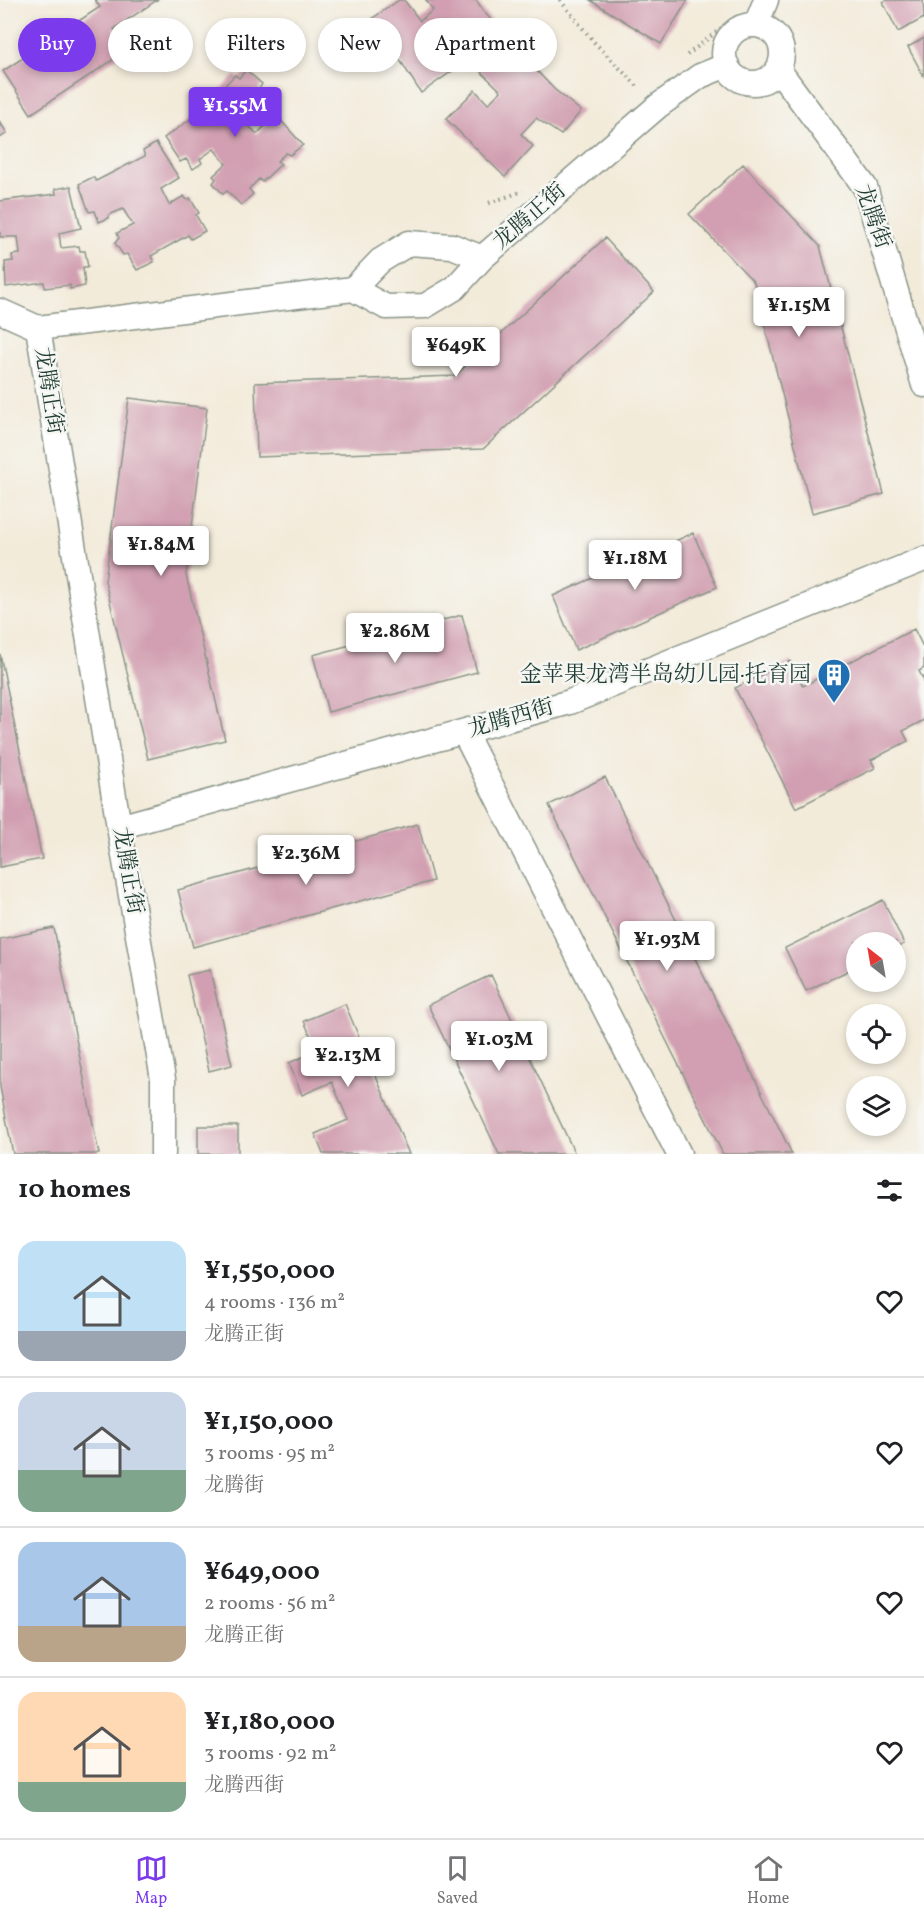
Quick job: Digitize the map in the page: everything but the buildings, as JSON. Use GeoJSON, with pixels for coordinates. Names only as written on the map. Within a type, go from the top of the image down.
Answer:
{"type":"FeatureCollection","features":[{"type":"Feature","properties":{"kind":"street"},"geometry":{"type":"LineString","coordinates":[[746,20],[773,33],[782,51],[782,61],[778,69],[764,81],[756,83],[747,82],[732,73],[727,65],[726,47],[729,38],[745,26],[746,20],[766,0]]}},
{"type":"Feature","properties":{"kind":"street","name":"龙腾正街"},"geometry":{"type":"LineString","coordinates":[[163,1154],[163,1079],[119,827],[38,328],[353,289],[380,261],[409,243],[453,246],[482,258],[658,106],[700,76],[727,65]]}},
{"type":"Feature","properties":{"kind":"street","name":"龙腾街"},"geometry":{"type":"LineString","coordinates":[[778,69],[865,187],[924,385]]}},
{"type":"Feature","properties":{"kind":"street"},"geometry":{"type":"LineString","coordinates":[[353,289],[386,307],[425,306],[455,288],[482,258]]}},
{"type":"Feature","properties":{"kind":"street"},"geometry":{"type":"LineString","coordinates":[[0,311],[38,328]]}},
{"type":"Feature","properties":{"kind":"street","name":"龙腾西街"},"geometry":{"type":"LineString","coordinates":[[119,827],[570,702],[924,559]]}},
{"type":"Feature","properties":{"kind":"street"},"geometry":{"type":"LineString","coordinates":[[464,732],[680,1154]]}},
{"type":"Feature","properties":{"kind":"path"},"geometry":{"type":"LineString","coordinates":[[560,0],[594,42],[640,88],[649,82]]}},
{"type":"Feature","properties":{"kind":"path"},"geometry":{"type":"LineString","coordinates":[[682,59],[732,21],[746,20]]}},
{"type":"Feature","properties":{"kind":"place","name":"金苹果龙湾半岛幼儿园·托育园"},"geometry":{"type":"Point","coordinates":[834,704]}}]}
